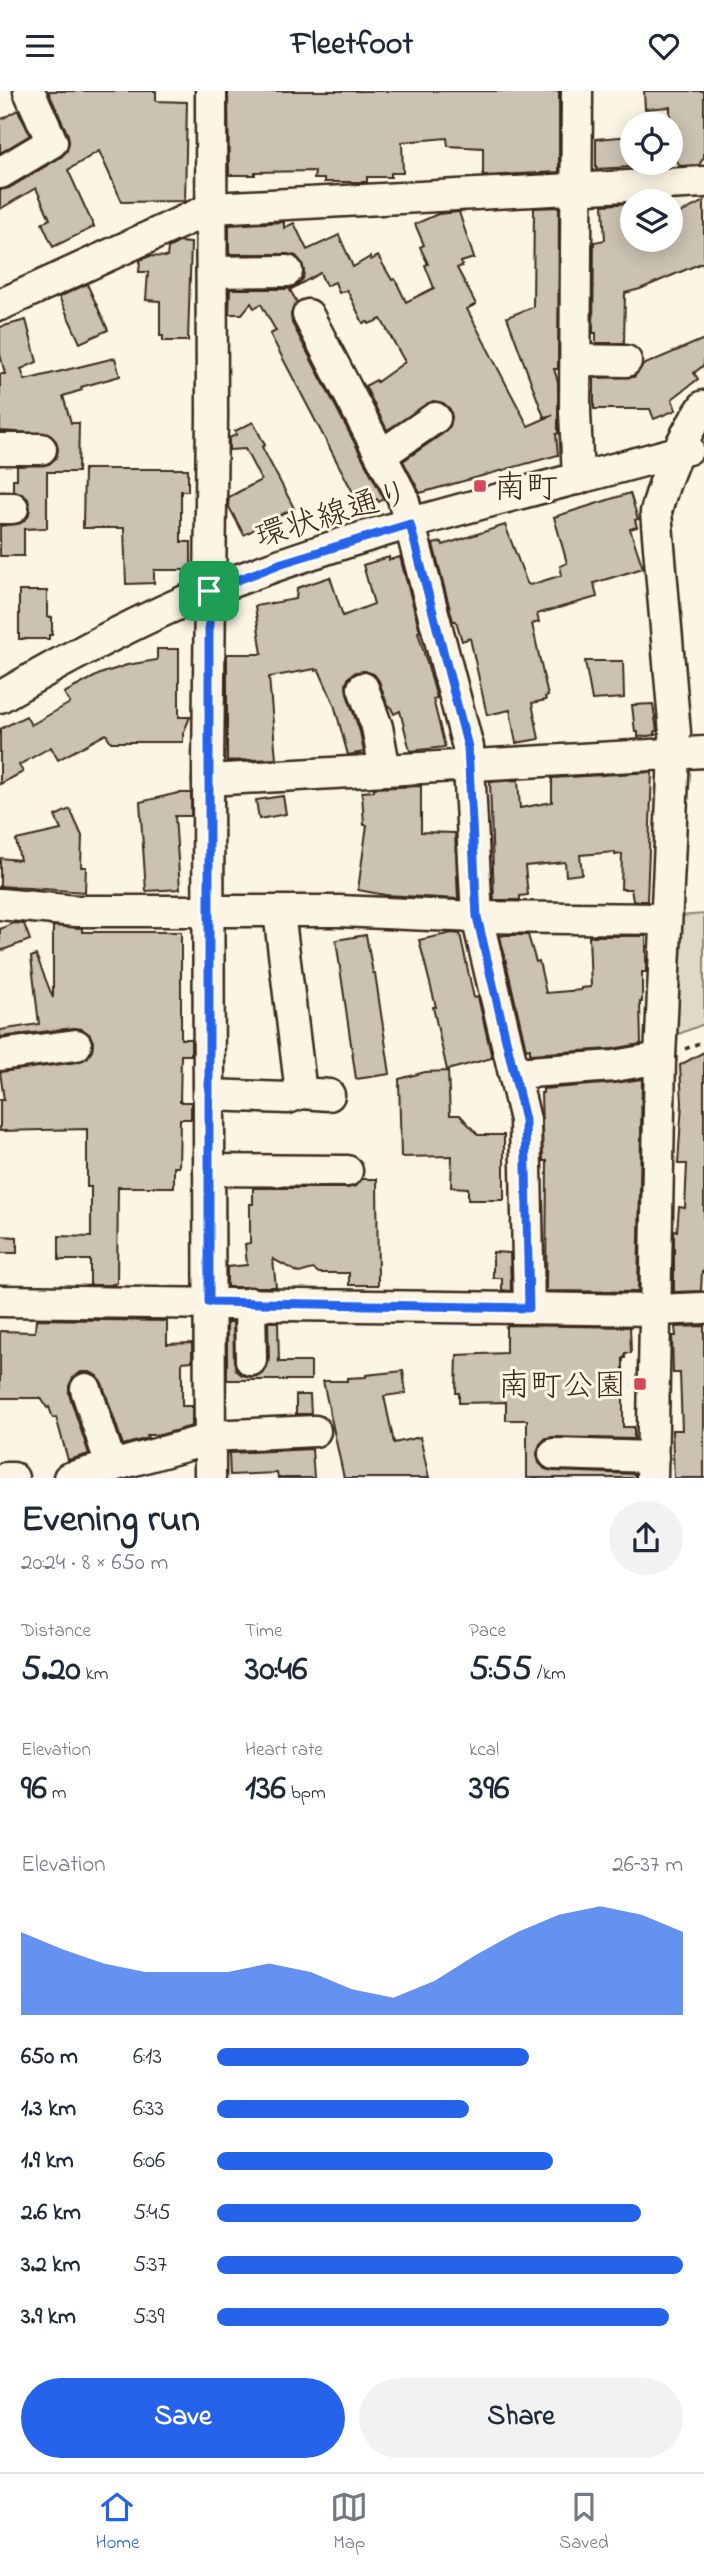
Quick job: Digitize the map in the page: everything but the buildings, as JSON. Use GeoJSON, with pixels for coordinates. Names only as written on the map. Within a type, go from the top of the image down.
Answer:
{"type":"FeatureCollection","features":[{"type":"Feature","properties":{"kind":"street"},"geometry":{"type":"LineString","coordinates":[[0,173],[52,142],[29,91]]}},
{"type":"Feature","properties":{"kind":"street"},"geometry":{"type":"LineString","coordinates":[[210,1478],[208,780],[212,415],[211,91]]}},
{"type":"Feature","properties":{"kind":"street"},"geometry":{"type":"LineString","coordinates":[[578,91],[578,479]]}},
{"type":"Feature","properties":{"kind":"street"},"geometry":{"type":"LineString","coordinates":[[0,305],[212,208],[704,182]]}},
{"type":"Feature","properties":{"kind":"street"},"geometry":{"type":"LineString","coordinates":[[212,272],[287,271]]}},
{"type":"Feature","properties":{"kind":"street"},"geometry":{"type":"LineString","coordinates":[[308,315],[403,498],[468,747],[477,917],[525,1120],[529,1308]]}},
{"type":"Feature","properties":{"kind":"street"},"geometry":{"type":"LineString","coordinates":[[576,360],[626,361]]}},
{"type":"Feature","properties":{"kind":"street"},"geometry":{"type":"LineString","coordinates":[[554,1454],[653,1467],[660,1058],[675,733],[656,512],[665,479],[690,448],[704,406]]}},
{"type":"Feature","properties":{"kind":"street"},"geometry":{"type":"LineString","coordinates":[[381,454],[435,418]]}},
{"type":"Feature","properties":{"kind":"street","name":"環状線通り"},"geometry":{"type":"LineString","coordinates":[[0,697],[110,637],[209,591],[282,563],[410,524],[690,448]]}},
{"type":"Feature","properties":{"kind":"street"},"geometry":{"type":"LineString","coordinates":[[0,449],[41,449]]}},
{"type":"Feature","properties":{"kind":"street"},"geometry":{"type":"LineString","coordinates":[[363,688],[377,727],[386,770]]}},
{"type":"Feature","properties":{"kind":"street"},"geometry":{"type":"LineString","coordinates":[[208,780],[704,753]]}},
{"type":"Feature","properties":{"kind":"street"},"geometry":{"type":"LineString","coordinates":[[0,904],[76,911],[339,911],[477,917],[665,919]]}},
{"type":"Feature","properties":{"kind":"street"},"geometry":{"type":"LineString","coordinates":[[208,1095],[288,1098],[315,1094],[279,912]]}},
{"type":"Feature","properties":{"kind":"street"},"geometry":{"type":"LineString","coordinates":[[0,1055],[76,1045]]}},
{"type":"Feature","properties":{"kind":"street"},"geometry":{"type":"LineString","coordinates":[[515,1073],[614,1066],[660,1058]]}},
{"type":"Feature","properties":{"kind":"street"},"geometry":{"type":"LineString","coordinates":[[209,1170],[347,1171]]}},
{"type":"Feature","properties":{"kind":"street"},"geometry":{"type":"LineString","coordinates":[[0,1301],[656,1310],[704,1308]]}},
{"type":"Feature","properties":{"kind":"street"},"geometry":{"type":"LineString","coordinates":[[250,1303],[251,1360]]}},
{"type":"Feature","properties":{"kind":"street"},"geometry":{"type":"LineString","coordinates":[[86,1389],[111,1465]]}},
{"type":"Feature","properties":{"kind":"street"},"geometry":{"type":"LineString","coordinates":[[69,1478],[210,1437],[315,1431]]}},
{"type":"Feature","properties":{"kind":"street"},"geometry":{"type":"LineString","coordinates":[[6,1478],[13,1478]]}},
{"type":"Feature","properties":{"kind":"shaded area"},"geometry":{"type":"Polygon","coordinates":[[[704,914],[704,1024],[676,1035],[680,916],[704,914]]]}},
{"type":"Feature","properties":{"kind":"place","name":"南町"},"geometry":{"type":"Point","coordinates":[480,486]}},
{"type":"Feature","properties":{"kind":"place","name":"南町公園"},"geometry":{"type":"Point","coordinates":[640,1384]}},
{"type":"Feature","properties":{"kind":"route"},"geometry":{"type":"LineString","coordinates":[[410,524],[468,747],[477,917],[525,1120],[529,1308],[209,1302],[209,591],[282,563],[410,524]]}}]}
